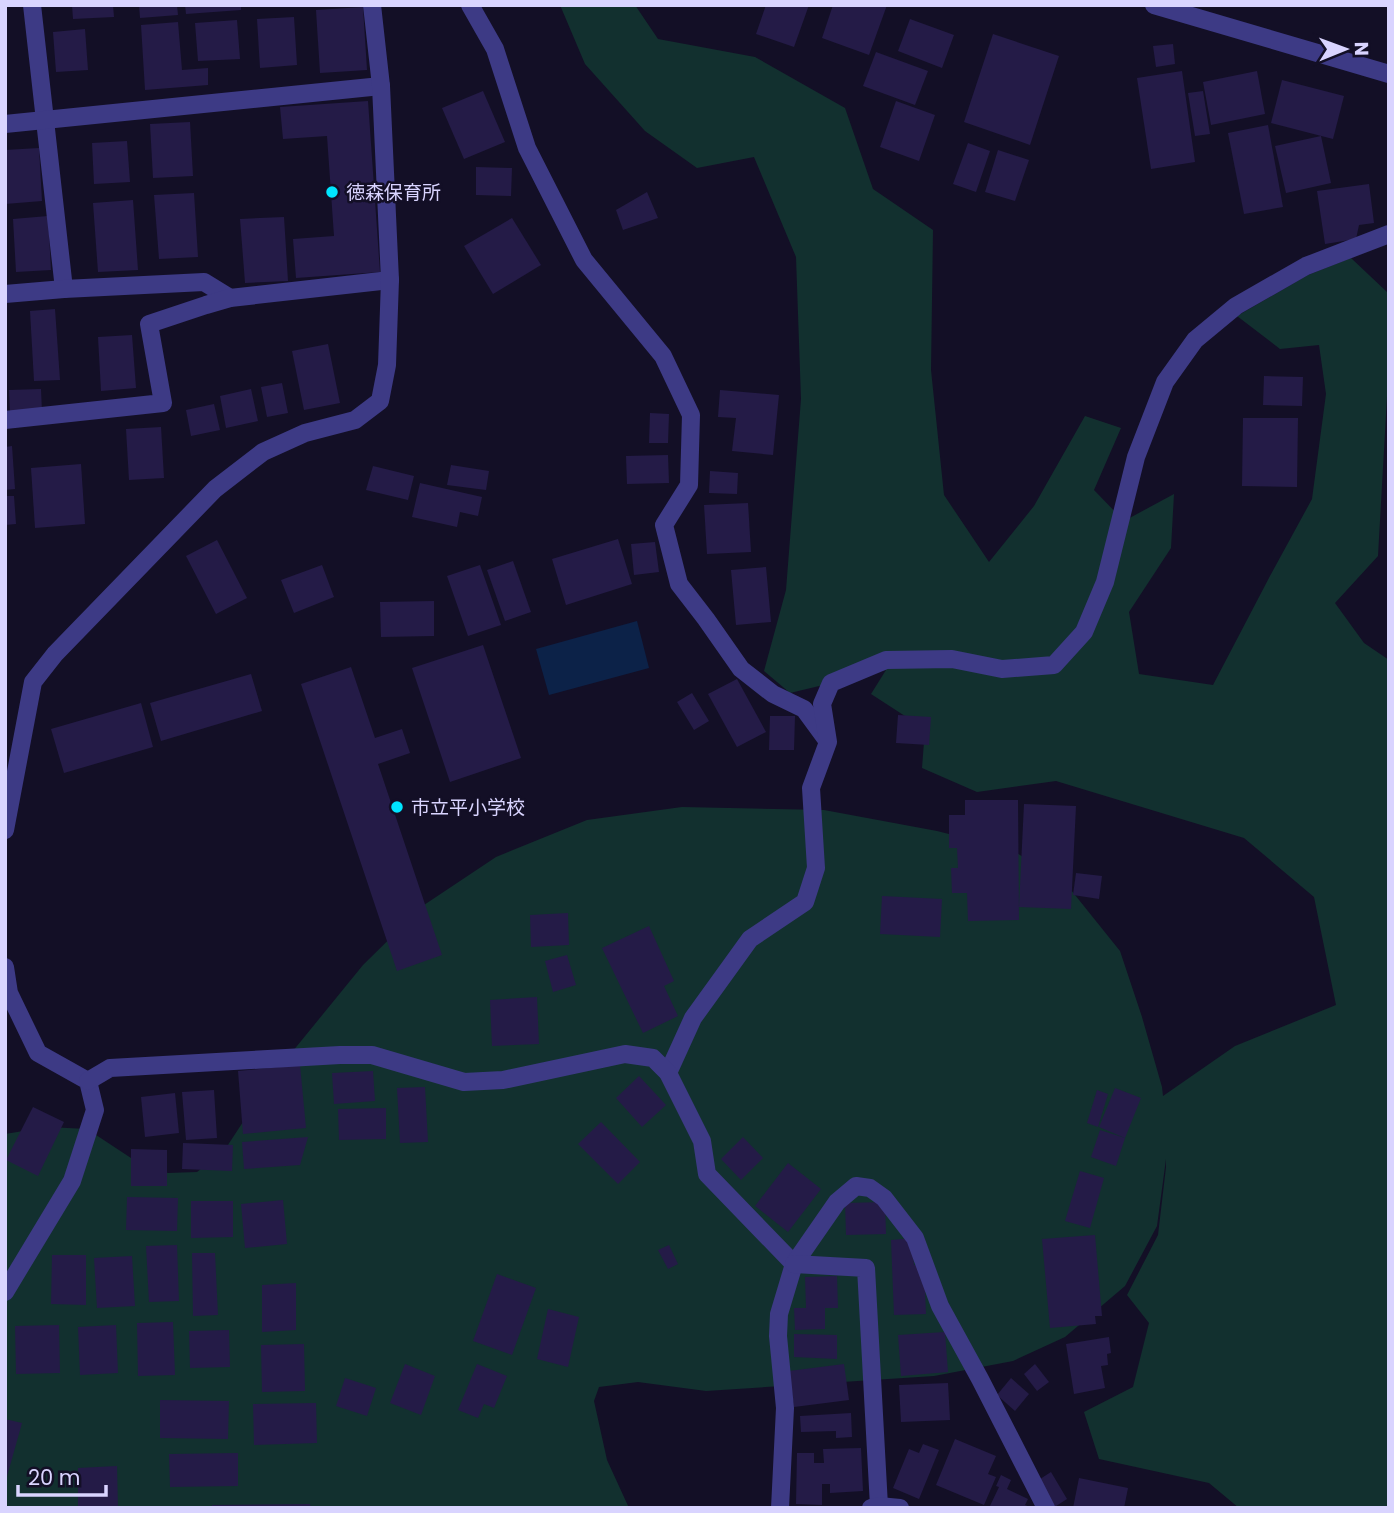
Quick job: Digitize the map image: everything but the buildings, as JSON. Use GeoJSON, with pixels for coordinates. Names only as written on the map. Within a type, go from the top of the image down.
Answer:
{"type":"FeatureCollection","features":[{"type":"Feature","properties":{"kind":"street"},"geometry":{"type":"LineString","coordinates":[[32,5],[64,289]]}},
{"type":"Feature","properties":{"kind":"street"},"geometry":{"type":"LineString","coordinates":[[5,830],[33,682],[55,654],[215,489],[263,452],[306,433],[355,420],[380,401],[387,365],[390,280],[381,86],[372,5]]}},
{"type":"Feature","properties":{"kind":"street"},"geometry":{"type":"LineString","coordinates":[[470,5],[495,49],[527,148],[584,260],[663,356],[691,415],[689,485],[664,525],[679,584],[741,669],[773,694],[804,709],[828,742]]}},
{"type":"Feature","properties":{"kind":"street"},"geometry":{"type":"LineString","coordinates":[[1154,5],[1389,74]]}},
{"type":"Feature","properties":{"kind":"street"},"geometry":{"type":"LineString","coordinates":[[5,124],[381,86]]}},
{"type":"Feature","properties":{"kind":"street"},"geometry":{"type":"LineString","coordinates":[[668,1073],[693,1018],[750,939],[805,902],[816,868],[811,788],[828,742],[822,704],[831,683],[886,660],[952,659],[1002,669],[1054,666],[1084,632],[1105,582],[1136,457],[1165,382],[1195,340],[1236,306],[1306,266],[1389,234]]}},
{"type":"Feature","properties":{"kind":"street"},"geometry":{"type":"LineString","coordinates":[[5,420],[163,403],[149,324],[230,298],[390,280]]}},
{"type":"Feature","properties":{"kind":"street"},"geometry":{"type":"LineString","coordinates":[[5,294],[204,282],[230,298]]}},
{"type":"Feature","properties":{"kind":"street"},"geometry":{"type":"LineString","coordinates":[[5,967],[9,993],[38,1053],[88,1081],[95,1110],[72,1181],[5,1292]]}},
{"type":"Feature","properties":{"kind":"street"},"geometry":{"type":"LineString","coordinates":[[88,1081],[110,1068],[372,1055],[464,1082],[503,1080],[625,1054],[653,1058],[668,1073],[702,1141],[707,1174],[794,1264],[866,1268],[875,1507],[900,1508]]}},
{"type":"Feature","properties":{"kind":"street"},"geometry":{"type":"LineString","coordinates":[[780,1508],[785,1408],[778,1336],[779,1314],[794,1264],[837,1202],[856,1186],[870,1188],[884,1198],[915,1238],[940,1307],[1046,1508]]}},
{"type":"Feature","properties":{"kind":"green space"},"geometry":{"type":"Polygon","coordinates":[[[560,5],[635,5],[658,39],[755,57],[845,108],[873,189],[933,230],[931,370],[944,495],[989,562],[1034,506],[1085,416],[1121,428],[1094,490],[1124,521],[1174,494],[1171,548],[1129,612],[1139,674],[1213,685],[1312,499],[1326,394],[1319,345],[1280,349],[1237,316],[1308,275],[1351,258],[1387,292],[1388,379],[1378,556],[1335,603],[1364,643],[1389,660],[1389,1508],[1239,1508],[1209,1483],[1099,1459],[1084,1412],[1133,1387],[1149,1323],[1127,1295],[1158,1235],[1166,1159],[1157,1226],[1125,1286],[1065,1337],[1013,1361],[934,1376],[706,1391],[638,1382],[599,1387],[594,1401],[607,1460],[629,1508],[5,1508],[5,1134],[48,1127],[87,1129],[131,1158],[168,1173],[197,1172],[224,1151],[275,1073],[363,965],[424,905],[496,857],[587,820],[682,807],[824,810],[937,831],[1012,850],[1067,885],[1120,951],[1142,1017],[1163,1096],[1235,1046],[1336,1005],[1314,897],[1244,838],[1056,781],[977,792],[922,768],[925,729],[871,694],[886,670],[790,693],[764,671],[786,590],[801,399],[796,257],[754,157],[697,168],[645,131],[585,64],[560,5]]]}},
{"type":"Feature","properties":{"kind":"water"},"geometry":{"type":"Polygon","coordinates":[[[637,621],[649,668],[549,695],[536,649],[637,621]]]}},
{"type":"Feature","properties":{"kind":"place","name":"徳森保育所"},"geometry":{"type":"Point","coordinates":[332,192]}},
{"type":"Feature","properties":{"kind":"place","name":"市立平小学校"},"geometry":{"type":"Point","coordinates":[397,807]}}]}
